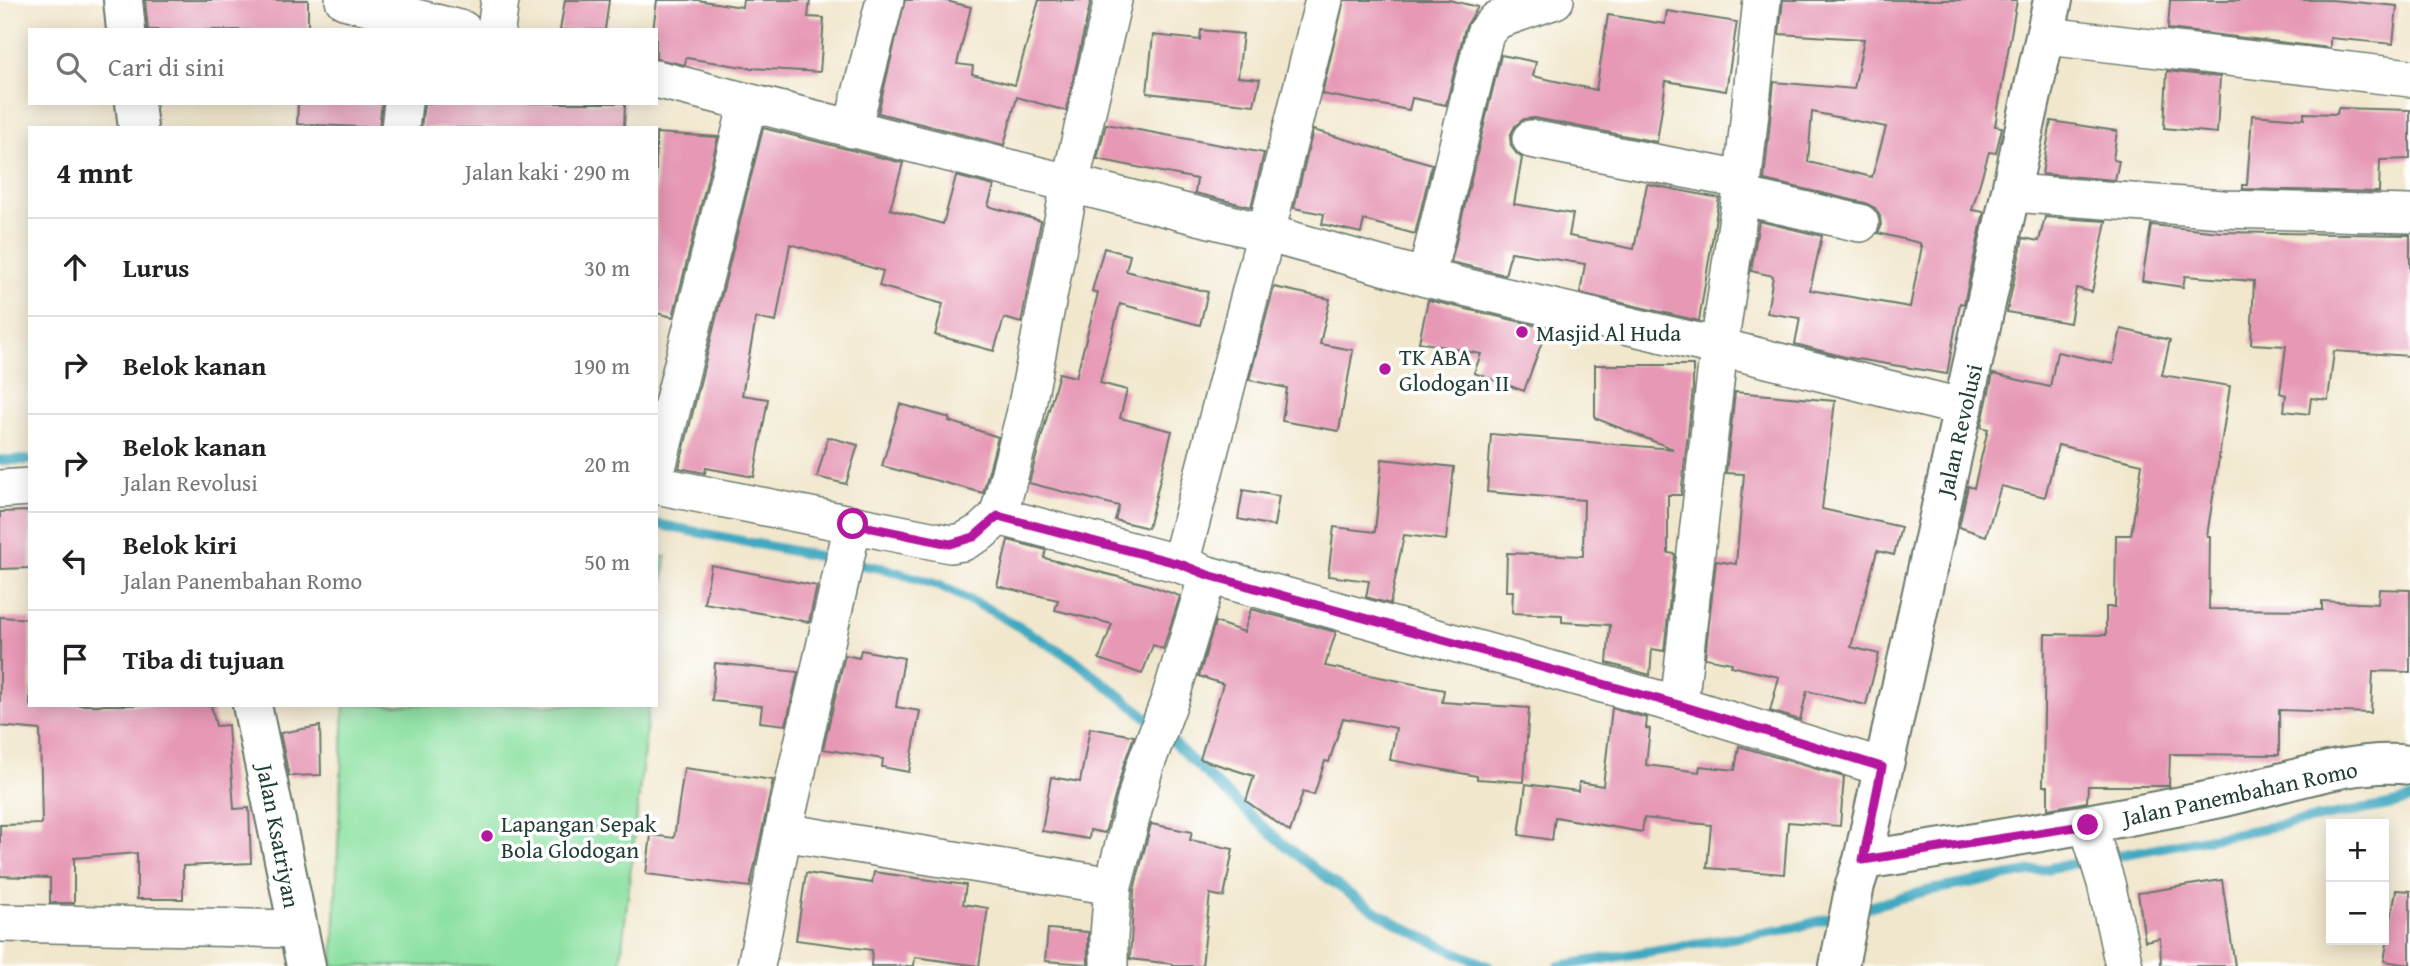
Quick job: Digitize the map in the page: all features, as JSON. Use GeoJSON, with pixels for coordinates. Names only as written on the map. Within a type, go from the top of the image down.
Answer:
{"type":"FeatureCollection","features":[{"type":"Feature","properties":{"kind":"street"},"geometry":{"type":"LineString","coordinates":[[123,0],[126,28]]}},
{"type":"Feature","properties":{"kind":"street"},"geometry":{"type":"LineString","coordinates":[[344,0],[412,24],[446,28]]}},
{"type":"Feature","properties":{"kind":"street"},"geometry":{"type":"LineString","coordinates":[[496,28],[500,0]]}},
{"type":"Feature","properties":{"kind":"street"},"geometry":{"type":"LineString","coordinates":[[852,129],[885,0]]}},
{"type":"Feature","properties":{"kind":"street"},"geometry":{"type":"LineString","coordinates":[[658,485],[851,531],[950,544],[974,537],[998,516],[1025,415],[1070,184],[1113,0]]}},
{"type":"Feature","properties":{"kind":"street"},"geometry":{"type":"LineString","coordinates":[[1109,966],[1113,886],[1144,769],[1170,699],[1194,569],[1266,233],[1324,0]]}},
{"type":"Feature","properties":{"kind":"street"},"geometry":{"type":"LineString","coordinates":[[1426,278],[1485,33],[1497,20],[1555,0]]}},
{"type":"Feature","properties":{"kind":"street"},"geometry":{"type":"LineString","coordinates":[[1679,705],[1719,347],[1742,188],[1762,0]]}},
{"type":"Feature","properties":{"kind":"street"},"geometry":{"type":"LineString","coordinates":[[2050,18],[2410,78]]}},
{"type":"Feature","properties":{"kind":"street","name":"Jalan Revolusi"},"geometry":{"type":"LineString","coordinates":[[1840,960],[2050,18]]}},
{"type":"Feature","properties":{"kind":"street"},"geometry":{"type":"LineString","coordinates":[[658,80],[1266,233],[1426,278],[1964,408]]}},
{"type":"Feature","properties":{"kind":"street"},"geometry":{"type":"LineString","coordinates":[[658,464],[748,103]]}},
{"type":"Feature","properties":{"kind":"street"},"geometry":{"type":"LineString","coordinates":[[135,105],[138,126]]}},
{"type":"Feature","properties":{"kind":"street"},"geometry":{"type":"LineString","coordinates":[[400,126],[403,105]]}},
{"type":"Feature","properties":{"kind":"street"},"geometry":{"type":"LineString","coordinates":[[1531,139],[1742,188],[1860,223]]}},
{"type":"Feature","properties":{"kind":"street"},"geometry":{"type":"LineString","coordinates":[[2011,193],[2223,209],[2410,214]]}},
{"type":"Feature","properties":{"kind":"street"},"geometry":{"type":"LineString","coordinates":[[0,489],[28,487]]}},
{"type":"Feature","properties":{"kind":"street"},"geometry":{"type":"LineString","coordinates":[[998,516],[1679,705],[1882,767]]}},
{"type":"Feature","properties":{"kind":"street"},"geometry":{"type":"LineString","coordinates":[[756,966],[783,832],[851,531]]}},
{"type":"Feature","properties":{"kind":"street","name":"Jalan Ksatriyan"},"geometry":{"type":"LineString","coordinates":[[252,707],[306,966]]}},
{"type":"Feature","properties":{"kind":"street","name":"Jalan Panembahan Romo"},"geometry":{"type":"LineString","coordinates":[[1859,873],[2091,833],[2326,773],[2376,764],[2410,765]]}},
{"type":"Feature","properties":{"kind":"street"},"geometry":{"type":"LineString","coordinates":[[783,832],[1113,886]]}},
{"type":"Feature","properties":{"kind":"street"},"geometry":{"type":"LineString","coordinates":[[2091,833],[2106,883],[2124,966]]}},
{"type":"Feature","properties":{"kind":"street"},"geometry":{"type":"LineString","coordinates":[[0,923],[298,929]]}},
{"type":"Feature","properties":{"kind":"green space"},"geometry":{"type":"Polygon","coordinates":[[[658,556],[666,557],[658,626],[658,556]]]}},
{"type":"Feature","properties":{"kind":"green space","name":"Lapangan Sepak Bola Glodogan"},"geometry":{"type":"Polygon","coordinates":[[[344,707],[649,707],[620,966],[333,966],[344,707]]]}},
{"type":"Feature","properties":{"kind":"building"},"geometry":{"type":"Polygon","coordinates":[[[145,0],[308,0],[308,28],[148,28],[145,0]]]}},
{"type":"Feature","properties":{"kind":"building"},"geometry":{"type":"Polygon","coordinates":[[[565,0],[609,0],[605,28],[560,28],[565,0]]]}},
{"type":"Feature","properties":{"kind":"building"},"geometry":{"type":"Polygon","coordinates":[[[657,0],[697,0],[742,7],[743,0],[810,0],[808,17],[824,18],[820,72],[750,68],[686,58],[685,65],[658,59],[658,28],[653,28],[657,0]]]}},
{"type":"Feature","properties":{"kind":"building"},"geometry":{"type":"Polygon","coordinates":[[[905,0],[942,0],[971,7],[957,64],[973,66],[972,74],[1015,85],[1039,0],[1091,0],[1066,111],[1017,97],[1004,145],[878,113],[905,0]]]}},
{"type":"Feature","properties":{"kind":"building"},"geometry":{"type":"Polygon","coordinates":[[[1344,0],[1449,0],[1478,7],[1465,28],[1446,105],[1412,98],[1409,110],[1322,94],[1344,0]]]}},
{"type":"Feature","properties":{"kind":"building"},"geometry":{"type":"Polygon","coordinates":[[[1783,0],[2017,0],[1995,126],[2002,127],[1996,153],[1989,152],[1972,210],[1984,212],[1964,304],[1960,303],[1947,374],[1845,357],[1795,344],[1800,318],[1767,313],[1773,276],[1751,271],[1759,221],[1822,236],[1810,290],[1910,307],[1922,246],[1920,243],[1878,233],[1881,227],[1880,216],[1875,208],[1865,203],[1764,180],[1774,82],[1854,89],[1864,39],[1779,34],[1783,0]],[[1812,112],[1808,162],[1872,177],[1886,127],[1812,112]]]}},
{"type":"Feature","properties":{"kind":"building"},"geometry":{"type":"Polygon","coordinates":[[[2170,0],[2331,0],[2397,6],[2393,44],[2330,38],[2330,48],[2168,29],[2170,0]]]}},
{"type":"Feature","properties":{"kind":"building"},"geometry":{"type":"Polygon","coordinates":[[[1667,11],[1737,22],[1726,91],[1666,81],[1657,142],[1535,118],[1524,119],[1515,126],[1510,136],[1511,146],[1522,158],[1514,204],[1573,214],[1569,236],[1634,249],[1647,184],[1719,198],[1699,321],[1580,293],[1585,264],[1511,252],[1505,275],[1451,262],[1501,55],[1536,62],[1533,76],[1596,90],[1608,15],[1665,24],[1667,11]]]}},
{"type":"Feature","properties":{"kind":"building"},"geometry":{"type":"Polygon","coordinates":[[[1201,30],[1243,34],[1238,77],[1260,79],[1254,105],[1147,93],[1153,35],[1200,40],[1201,30]]]}},
{"type":"Feature","properties":{"kind":"building"},"geometry":{"type":"Polygon","coordinates":[[[2167,71],[2220,77],[2217,133],[2164,128],[2167,71]]]}},
{"type":"Feature","properties":{"kind":"building"},"geometry":{"type":"Polygon","coordinates":[[[298,105],[382,105],[379,126],[297,124],[298,105]]]}},
{"type":"Feature","properties":{"kind":"building"},"geometry":{"type":"Polygon","coordinates":[[[424,105],[625,105],[624,126],[421,126],[424,105]]]}},
{"type":"Feature","properties":{"kind":"building"},"geometry":{"type":"Polygon","coordinates":[[[2338,108],[2410,110],[2410,159],[2380,160],[2379,192],[2243,189],[2243,185],[2247,185],[2252,115],[2304,119],[2304,113],[2337,114],[2338,108]]]}},
{"type":"Feature","properties":{"kind":"building"},"geometry":{"type":"Polygon","coordinates":[[[2051,121],[2117,131],[2113,160],[2119,161],[2115,180],[2042,174],[2051,121]]]}},
{"type":"Feature","properties":{"kind":"building"},"geometry":{"type":"Polygon","coordinates":[[[1106,124],[1264,153],[1251,207],[1195,193],[1197,179],[1097,159],[1106,124]]]}},
{"type":"Feature","properties":{"kind":"building"},"geometry":{"type":"Polygon","coordinates":[[[763,128],[903,163],[890,209],[943,224],[956,176],[994,186],[988,206],[1041,221],[1021,323],[1004,318],[994,351],[935,335],[943,304],[879,286],[883,271],[790,244],[776,322],[756,318],[742,395],[768,399],[754,477],[706,468],[705,473],[679,468],[763,128]]]}},
{"type":"Feature","properties":{"kind":"building"},"geometry":{"type":"Polygon","coordinates":[[[1313,130],[1432,164],[1415,234],[1364,220],[1361,233],[1322,224],[1324,214],[1294,208],[1313,130]]]}},
{"type":"Feature","properties":{"kind":"building"},"geometry":{"type":"Polygon","coordinates":[[[658,133],[718,137],[673,317],[658,313],[658,133]]]}},
{"type":"Feature","properties":{"kind":"building"},"geometry":{"type":"Polygon","coordinates":[[[2045,217],[2106,221],[2092,292],[2076,288],[2070,323],[2007,312],[2023,238],[2039,241],[2045,217]]]}},
{"type":"Feature","properties":{"kind":"building"},"geometry":{"type":"Polygon","coordinates":[[[2151,225],[2221,232],[2410,235],[2410,356],[2334,351],[2328,400],[2311,398],[2309,414],[2284,411],[2286,395],[2280,393],[2286,346],[2251,344],[2254,281],[2185,276],[2183,287],[2142,281],[2151,225]]]}},
{"type":"Feature","properties":{"kind":"building"},"geometry":{"type":"Polygon","coordinates":[[[1104,248],[1130,255],[1126,271],[1208,292],[1200,325],[1120,304],[1100,383],[1127,390],[1120,418],[1172,431],[1148,528],[1115,520],[1119,506],[1029,483],[1059,373],[1076,377],[1098,293],[1092,291],[1104,248]]]}},
{"type":"Feature","properties":{"kind":"building"},"geometry":{"type":"Polygon","coordinates":[[[1274,287],[1330,299],[1320,344],[1353,350],[1339,431],[1282,421],[1287,388],[1249,380],[1274,287]]]}},
{"type":"Feature","properties":{"kind":"building"},"geometry":{"type":"Polygon","coordinates":[[[1428,300],[1547,328],[1524,391],[1474,373],[1481,354],[1419,342],[1428,300]]]}},
{"type":"Feature","properties":{"kind":"building"},"geometry":{"type":"Polygon","coordinates":[[[2121,329],[2170,340],[2162,375],[2230,386],[2207,536],[2210,536],[2209,609],[2322,610],[2322,601],[2378,604],[2379,589],[2410,590],[2410,672],[2373,671],[2371,713],[2279,710],[2279,755],[2170,754],[2169,786],[2088,786],[2087,802],[2048,809],[2048,786],[2043,786],[2045,634],[2106,635],[2106,607],[2115,607],[2116,535],[2131,535],[2142,464],[2058,445],[2045,497],[2001,486],[1986,536],[1959,527],[1968,486],[1974,488],[1988,429],[1981,427],[1993,374],[2050,387],[2057,352],[2113,364],[2121,329]]]}},
{"type":"Feature","properties":{"kind":"building"},"geometry":{"type":"Polygon","coordinates":[[[1595,365],[1693,365],[1693,389],[1681,495],[1668,495],[1668,553],[1675,554],[1664,651],[1652,649],[1650,675],[1607,663],[1610,625],[1562,622],[1562,615],[1512,613],[1513,591],[1506,591],[1507,553],[1583,556],[1584,500],[1487,492],[1491,434],[1673,449],[1595,418],[1595,365]]]}},
{"type":"Feature","properties":{"kind":"building"},"geometry":{"type":"Polygon","coordinates":[[[1735,392],[1835,401],[1822,509],[1901,527],[1894,555],[1877,551],[1851,647],[1879,654],[1866,705],[1807,691],[1800,720],[1770,711],[1779,677],[1705,658],[1716,561],[1736,564],[1744,474],[1726,473],[1735,392]]]}},
{"type":"Feature","properties":{"kind":"building"},"geometry":{"type":"Polygon","coordinates":[[[900,404],[950,418],[949,421],[998,437],[983,493],[882,466],[900,404]]]}},
{"type":"Feature","properties":{"kind":"building"},"geometry":{"type":"Polygon","coordinates":[[[828,437],[858,445],[846,484],[817,477],[828,437]]]}},
{"type":"Feature","properties":{"kind":"building"},"geometry":{"type":"Polygon","coordinates":[[[1382,459],[1454,467],[1446,540],[1404,535],[1390,604],[1366,597],[1369,581],[1328,576],[1334,527],[1375,532],[1382,459]]]}},
{"type":"Feature","properties":{"kind":"building"},"geometry":{"type":"Polygon","coordinates":[[[1243,490],[1279,496],[1274,526],[1238,519],[1243,490]]]}},
{"type":"Feature","properties":{"kind":"building"},"geometry":{"type":"Polygon","coordinates":[[[28,511],[28,568],[0,569],[0,512],[28,511]]]}},
{"type":"Feature","properties":{"kind":"building"},"geometry":{"type":"Polygon","coordinates":[[[1008,540],[1046,550],[1044,558],[1146,584],[1180,596],[1163,649],[1153,645],[1142,674],[1099,659],[1112,624],[1055,610],[1058,600],[997,586],[1008,540]]]}},
{"type":"Feature","properties":{"kind":"building"},"geometry":{"type":"Polygon","coordinates":[[[711,565],[817,586],[809,622],[704,603],[711,565]]]}},
{"type":"Feature","properties":{"kind":"building"},"geometry":{"type":"Polygon","coordinates":[[[1251,609],[1336,632],[1325,666],[1444,690],[1442,702],[1529,708],[1524,782],[1477,779],[1477,776],[1390,760],[1396,728],[1343,718],[1329,762],[1325,761],[1314,795],[1303,792],[1290,832],[1246,801],[1254,776],[1200,759],[1223,684],[1199,676],[1215,622],[1244,632],[1251,609]]]}},
{"type":"Feature","properties":{"kind":"building"},"geometry":{"type":"Polygon","coordinates":[[[0,617],[28,619],[28,707],[211,707],[216,726],[228,725],[234,809],[249,808],[251,863],[183,866],[183,899],[137,899],[137,853],[74,858],[74,903],[50,903],[50,878],[0,876],[0,825],[42,824],[40,730],[0,726],[0,617]]]}},
{"type":"Feature","properties":{"kind":"building"},"geometry":{"type":"Polygon","coordinates":[[[861,650],[904,658],[896,707],[920,711],[909,772],[882,767],[883,759],[823,749],[845,655],[859,658],[861,650]]]}},
{"type":"Feature","properties":{"kind":"building"},"geometry":{"type":"Polygon","coordinates":[[[715,663],[798,672],[786,725],[760,722],[762,706],[712,701],[715,663]]]}},
{"type":"Feature","properties":{"kind":"building"},"geometry":{"type":"Polygon","coordinates":[[[1612,708],[1647,718],[1646,728],[1650,729],[1646,765],[1699,772],[1700,766],[1735,770],[1739,746],[1844,777],[1840,826],[1788,822],[1784,874],[1707,868],[1711,825],[1644,818],[1642,832],[1555,817],[1552,840],[1519,835],[1526,784],[1578,791],[1579,782],[1603,786],[1612,708]]]}},
{"type":"Feature","properties":{"kind":"building"},"geometry":{"type":"Polygon","coordinates":[[[320,726],[321,775],[289,776],[280,733],[320,726]]]}},
{"type":"Feature","properties":{"kind":"building"},"geometry":{"type":"Polygon","coordinates":[[[1090,728],[1134,736],[1105,833],[1090,830],[1089,839],[1042,831],[1051,777],[1080,782],[1090,728]]]}},
{"type":"Feature","properties":{"kind":"building"},"geometry":{"type":"Polygon","coordinates":[[[684,768],[773,780],[750,887],[646,874],[651,835],[674,838],[684,768]]]}},
{"type":"Feature","properties":{"kind":"building"},"geometry":{"type":"Polygon","coordinates":[[[1151,824],[1192,832],[1190,840],[1233,849],[1224,897],[1210,894],[1202,966],[1173,966],[1130,959],[1134,890],[1151,824]]]}},
{"type":"Feature","properties":{"kind":"building"},"geometry":{"type":"Polygon","coordinates":[[[874,872],[966,885],[963,904],[988,908],[979,966],[915,957],[914,966],[871,966],[872,950],[796,940],[806,873],[872,883],[874,872]]]}},
{"type":"Feature","properties":{"kind":"building"},"geometry":{"type":"Polygon","coordinates":[[[2222,880],[2235,966],[2161,966],[2160,938],[2145,941],[2138,893],[2222,880]]]}},
{"type":"Feature","properties":{"kind":"building"},"geometry":{"type":"Polygon","coordinates":[[[2396,890],[2410,891],[2410,965],[2384,961],[2387,945],[2389,945],[2396,890]]]}},
{"type":"Feature","properties":{"kind":"building"},"geometry":{"type":"Polygon","coordinates":[[[1048,929],[1088,932],[1088,964],[1045,961],[1048,929]]]}},
{"type":"Feature","properties":{"kind":"waterway"},"geometry":{"type":"LineString","coordinates":[[0,460],[28,460]]}},
{"type":"Feature","properties":{"kind":"waterway"},"geometry":{"type":"LineString","coordinates":[[658,524],[838,560]]}},
{"type":"Feature","properties":{"kind":"waterway"},"geometry":{"type":"LineString","coordinates":[[852,563],[886,569],[941,586],[994,612],[1075,660],[1154,723]]}},
{"type":"Feature","properties":{"kind":"waterway"},"geometry":{"type":"LineString","coordinates":[[1164,733],[1244,810],[1330,880],[1403,927],[1488,966]]}},
{"type":"Feature","properties":{"kind":"waterway"},"geometry":{"type":"LineString","coordinates":[[1858,910],[1926,891],[2410,799]]}},
{"type":"Feature","properties":{"kind":"waterway"},"geometry":{"type":"LineString","coordinates":[[1559,966],[1794,928],[1840,915]]}},
{"type":"Feature","properties":{"kind":"place","name":"Masjid Al Huda"},"geometry":{"type":"Point","coordinates":[1522,332]}},
{"type":"Feature","properties":{"kind":"place","name":"TK ABA Glodogan II"},"geometry":{"type":"Point","coordinates":[1385,369]}},
{"type":"Feature","properties":{"kind":"place","name":"Lapangan Sepak Bola Glodogan"},"geometry":{"type":"Point","coordinates":[487,836]}},
{"type":"Feature","properties":{"kind":"route"},"geometry":{"type":"LineString","coordinates":[[853,524],[950,544],[974,537],[998,516],[1180,564],[1208,575],[1679,705],[1882,767],[1863,860],[2088,825]]}}]}
